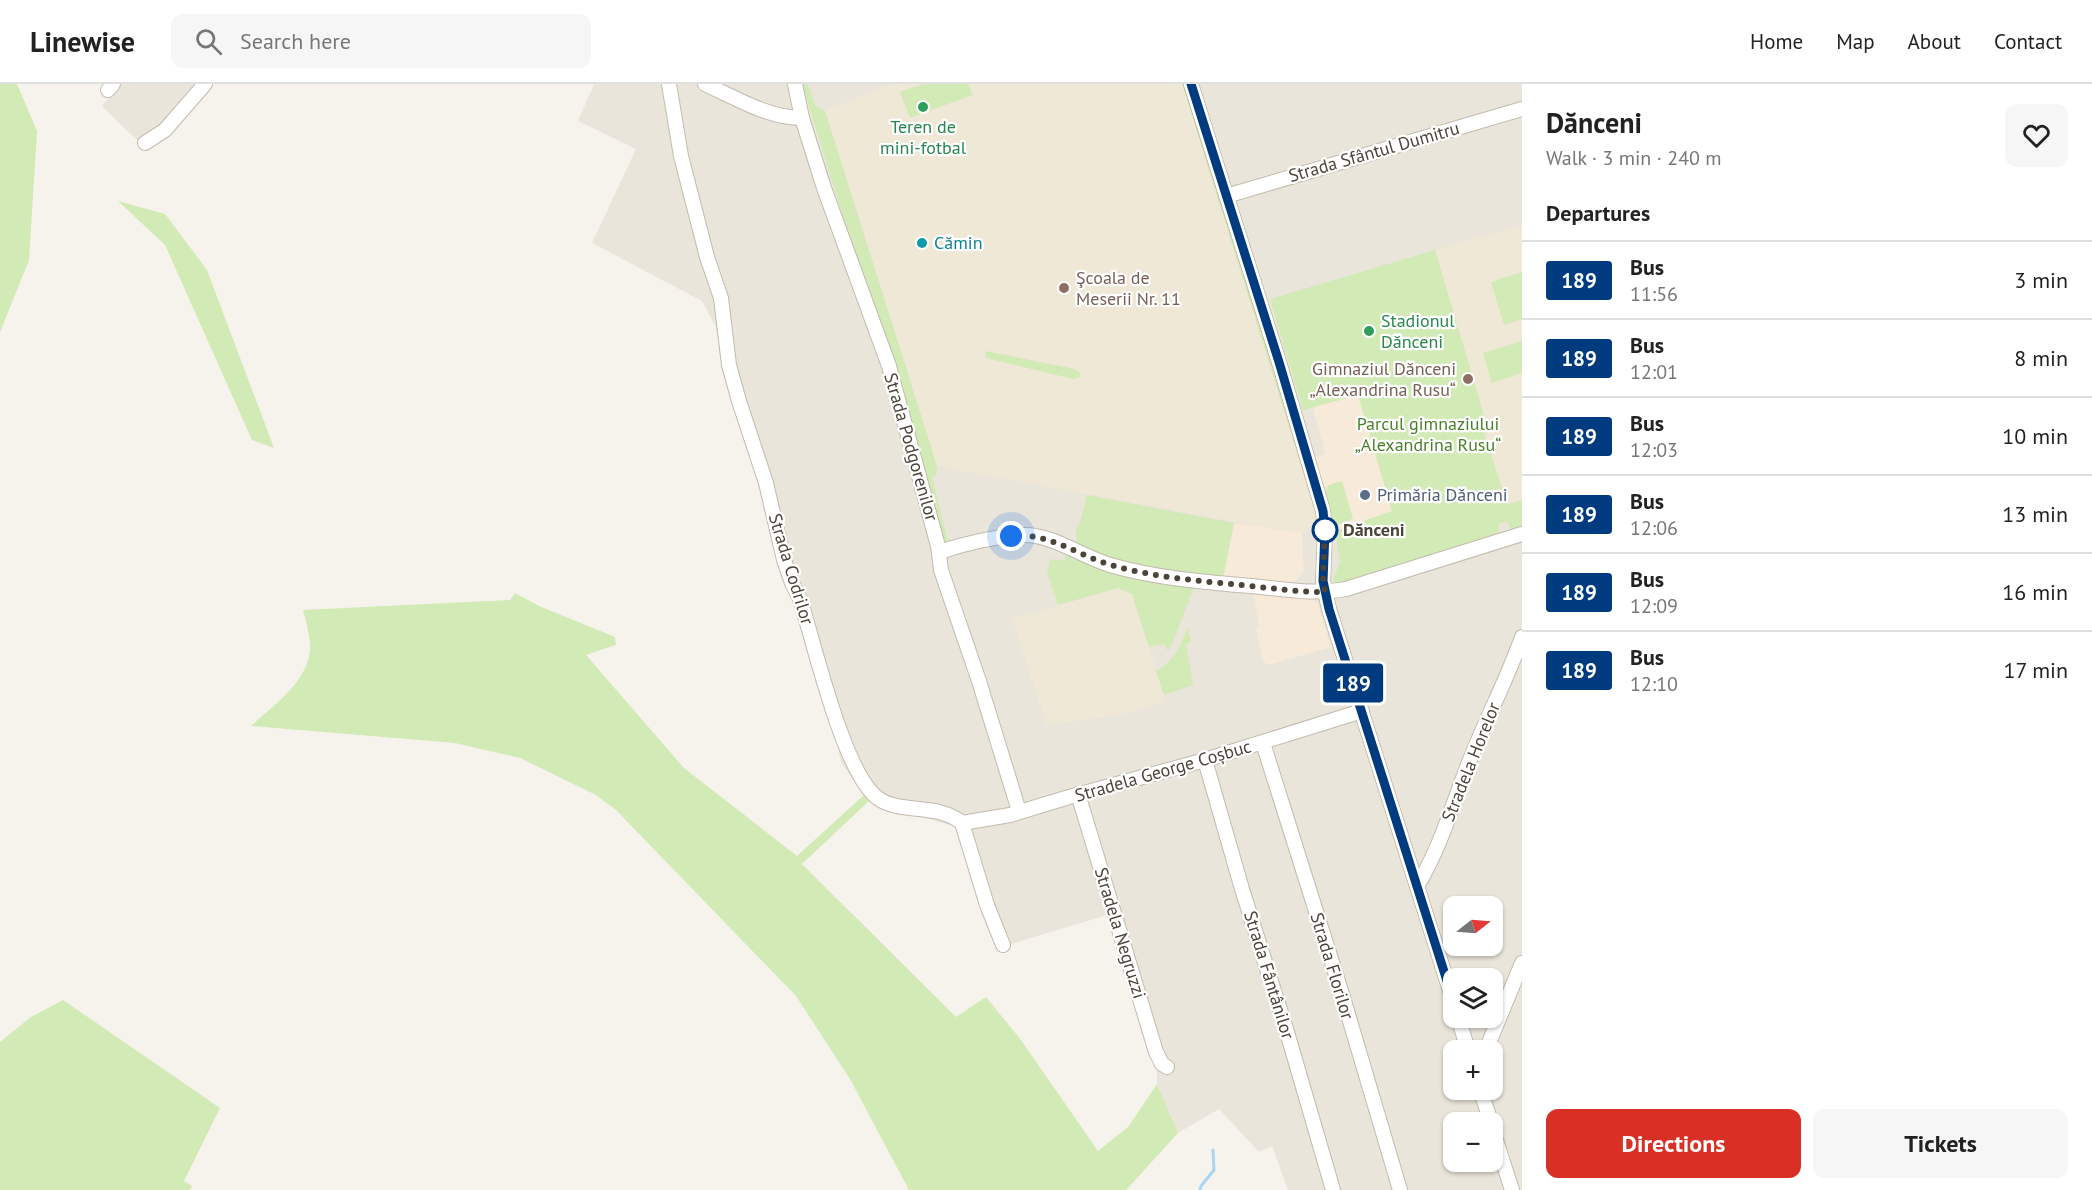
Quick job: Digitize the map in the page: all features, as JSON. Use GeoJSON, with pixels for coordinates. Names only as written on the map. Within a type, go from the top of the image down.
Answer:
{"type":"FeatureCollection","features":[{"type":"Feature","properties":{"kind":"street"},"geometry":{"type":"LineString","coordinates":[[145,143],[165,130],[205,84]]}},
{"type":"Feature","properties":{"kind":"street","name":"Strada Codrilor"},"geometry":{"type":"LineString","coordinates":[[669,84],[681,156],[707,257],[721,298],[725,344],[734,384],[766,483],[788,572],[800,599],[848,749],[866,786],[880,800],[948,814],[962,823]]}},
{"type":"Feature","properties":{"kind":"street"},"geometry":{"type":"LineString","coordinates":[[705,84],[774,115],[802,118]]}},
{"type":"Feature","properties":{"kind":"street","name":"Strada Podgorenilor"},"geometry":{"type":"LineString","coordinates":[[795,84],[802,118],[824,188],[889,366],[939,552],[941,570],[979,681],[1019,811]]}},
{"type":"Feature","properties":{"kind":"street"},"geometry":{"type":"LineString","coordinates":[[1191,84],[1323,511],[1325,592],[1443,968]]}},
{"type":"Feature","properties":{"kind":"street","name":"Strada Sfântul Dumitru"},"geometry":{"type":"LineString","coordinates":[[1226,196],[1522,109]]}},
{"type":"Feature","properties":{"kind":"street"},"geometry":{"type":"LineString","coordinates":[[939,552],[960,545],[1011,536],[1035,536],[1110,565],[1143,573],[1219,583],[1325,592],[1346,589],[1522,534]]}},
{"type":"Feature","properties":{"kind":"street","name":"Stradela Horelor"},"geometry":{"type":"LineString","coordinates":[[1417,886],[1435,851],[1472,755],[1522,637]]}},
{"type":"Feature","properties":{"kind":"street","name":"Stradela George Coșbuc"},"geometry":{"type":"LineString","coordinates":[[962,823],[998,818],[1263,743],[1362,711]]}},
{"type":"Feature","properties":{"kind":"street","name":"Strada Florilor"},"geometry":{"type":"LineString","coordinates":[[1263,743],[1342,994],[1400,1190]]}},
{"type":"Feature","properties":{"kind":"street","name":"Strada Fântânilor"},"geometry":{"type":"LineString","coordinates":[[1205,760],[1333,1190]]}},
{"type":"Feature","properties":{"kind":"street","name":"Stradela Negruzzi"},"geometry":{"type":"LineString","coordinates":[[1078,794],[1156,1052],[1162,1064],[1167,1067]]}},
{"type":"Feature","properties":{"kind":"street"},"geometry":{"type":"LineString","coordinates":[[962,823],[987,904],[1003,945]]}},
{"type":"Feature","properties":{"kind":"street"},"geometry":{"type":"LineString","coordinates":[[1490,1040],[1522,963]]}},
{"type":"Feature","properties":{"kind":"street"},"geometry":{"type":"LineString","coordinates":[[1503,1162],[1512,1190]]}},
{"type":"Feature","properties":{"kind":"shaded area"},"geometry":{"type":"Polygon","coordinates":[[[122,84],[207,84],[162,141],[143,149],[138,141],[102,106],[122,84]]]}},
{"type":"Feature","properties":{"kind":"shaded area"},"geometry":{"type":"Polygon","coordinates":[[[594,84],[1522,84],[1522,1190],[1288,1190],[1272,1146],[1259,1152],[1219,1109],[1178,1133],[1157,1084],[1157,1071],[1107,915],[998,948],[958,830],[955,827],[869,801],[841,763],[830,711],[792,601],[771,534],[756,469],[742,433],[720,355],[716,327],[702,301],[592,243],[636,149],[578,121],[594,84]]]}},
{"type":"Feature","properties":{"kind":"shaded area","name":"Şcoala de Meserii Nr. 11"},"geometry":{"type":"Polygon","coordinates":[[[891,84],[1182,84],[1320,526],[1299,533],[937,466],[825,111],[891,84]]]}},
{"type":"Feature","properties":{"kind":"shaded area","name":"Gimnaziul Dănceni „Alexandrina Rusu“"},"geometry":{"type":"Polygon","coordinates":[[[1522,225],[1522,517],[1405,554],[1358,395],[1468,363],[1435,250],[1522,225]]]}},
{"type":"Feature","properties":{"kind":"shaded area"},"geometry":{"type":"Polygon","coordinates":[[[1358,395],[1405,554],[1335,574],[1340,562],[1334,526],[1315,457],[1325,454],[1313,407],[1358,395]]]}},
{"type":"Feature","properties":{"kind":"shaded area"},"geometry":{"type":"Polygon","coordinates":[[[1234,523],[1302,532],[1304,572],[1290,586],[1223,578],[1234,523]]]}},
{"type":"Feature","properties":{"kind":"shaded area"},"geometry":{"type":"Polygon","coordinates":[[[1118,588],[1132,594],[1166,701],[1120,715],[1047,725],[1012,619],[1118,588]]]}},
{"type":"Feature","properties":{"kind":"shaded area"},"geometry":{"type":"Polygon","coordinates":[[[1253,593],[1311,598],[1317,602],[1331,647],[1268,665],[1263,661],[1256,630],[1259,623],[1253,593]]]}},
{"type":"Feature","properties":{"kind":"green space"},"geometry":{"type":"Polygon","coordinates":[[[0,84],[17,84],[37,131],[29,260],[0,332],[0,84]]]}},
{"type":"Feature","properties":{"kind":"green space"},"geometry":{"type":"Polygon","coordinates":[[[802,84],[808,84],[815,105],[825,111],[937,466],[936,475],[932,476],[947,537],[951,541],[944,543],[802,84]]]}},
{"type":"Feature","properties":{"kind":"green space","name":"Teren de mini-fotbal"},"geometry":{"type":"Polygon","coordinates":[[[923,84],[968,84],[973,95],[910,118],[900,92],[923,84]]]}},
{"type":"Feature","properties":{"kind":"green space"},"geometry":{"type":"Polygon","coordinates":[[[1182,84],[1186,84],[1320,517],[1320,526],[1182,84]]]}},
{"type":"Feature","properties":{"kind":"green space"},"geometry":{"type":"Polygon","coordinates":[[[118,201],[165,214],[207,270],[274,448],[252,440],[165,245],[118,201]]]}},
{"type":"Feature","properties":{"kind":"green space","name":"Parcul gimnaziului „Alexandrina Rusu“"},"geometry":{"type":"Polygon","coordinates":[[[1435,250],[1484,415],[1485,436],[1507,504],[1522,500],[1522,528],[1515,530],[1510,528],[1507,521],[1499,524],[1498,536],[1336,586],[1333,579],[1340,562],[1335,531],[1392,511],[1358,395],[1303,410],[1270,299],[1435,250]]]}},
{"type":"Feature","properties":{"kind":"green space"},"geometry":{"type":"Polygon","coordinates":[[[1522,272],[1522,319],[1504,325],[1491,282],[1522,272]]]}},
{"type":"Feature","properties":{"kind":"green space"},"geometry":{"type":"Polygon","coordinates":[[[1522,341],[1522,373],[1492,383],[1483,353],[1522,341]]]}},
{"type":"Feature","properties":{"kind":"green space"},"geometry":{"type":"Polygon","coordinates":[[[985,351],[1075,369],[1081,377],[1073,379],[986,358],[985,351]]]}},
{"type":"Feature","properties":{"kind":"green space"},"geometry":{"type":"Polygon","coordinates":[[[1342,481],[1353,519],[1334,526],[1324,492],[1329,485],[1342,481]]]}},
{"type":"Feature","properties":{"kind":"green space"},"geometry":{"type":"Polygon","coordinates":[[[1087,495],[1234,523],[1223,578],[1134,567],[1077,547],[1076,528],[1080,523],[1087,495]]]}},
{"type":"Feature","properties":{"kind":"green space"},"geometry":{"type":"Polygon","coordinates":[[[1066,552],[1094,565],[1145,577],[1193,584],[1193,590],[1170,649],[1167,650],[1164,644],[1149,647],[1132,594],[1118,588],[1058,605],[1047,573],[1050,559],[1065,561],[1066,552]]]}},
{"type":"Feature","properties":{"kind":"green space"},"geometry":{"type":"Polygon","coordinates":[[[515,593],[539,606],[615,637],[616,645],[586,655],[684,768],[797,856],[864,795],[869,801],[802,864],[956,1017],[986,997],[1021,1040],[1098,1151],[1128,1127],[1157,1084],[1178,1133],[1126,1190],[909,1190],[850,1079],[796,996],[616,810],[596,795],[520,758],[455,743],[251,726],[281,700],[305,668],[310,643],[303,610],[510,600],[515,593]]]}},
{"type":"Feature","properties":{"kind":"green space"},"geometry":{"type":"Polygon","coordinates":[[[1188,627],[1191,642],[1186,644],[1193,685],[1164,695],[1156,671],[1172,658],[1188,627]]]}},
{"type":"Feature","properties":{"kind":"green space"},"geometry":{"type":"Polygon","coordinates":[[[63,1000],[220,1108],[184,1181],[192,1186],[190,1190],[0,1190],[0,1042],[31,1017],[63,1000]]]}},
{"type":"Feature","properties":{"kind":"waterway"},"geometry":{"type":"LineString","coordinates":[[1200,1190],[1214,1170],[1213,1150]]}},
{"type":"Feature","properties":{"kind":"bus line","name":"189"},"geometry":{"type":"LineString","coordinates":[[1191,84],[1279,362],[1323,511],[1325,531],[1323,581],[1329,609],[1443,968]]}},
{"type":"Feature","properties":{"kind":"place","name":"Teren de mini-fotbal"},"geometry":{"type":"Point","coordinates":[923,107]}},
{"type":"Feature","properties":{"kind":"place","name":"Cămin"},"geometry":{"type":"Point","coordinates":[922,243]}},
{"type":"Feature","properties":{"kind":"place","name":"Şcoala de Meserii Nr. 11"},"geometry":{"type":"Point","coordinates":[1064,288]}},
{"type":"Feature","properties":{"kind":"place","name":"Stadionul Dănceni"},"geometry":{"type":"Point","coordinates":[1369,331]}},
{"type":"Feature","properties":{"kind":"place","name":"Gimnaziul Dănceni „Alexandrina Rusu“"},"geometry":{"type":"Point","coordinates":[1468,379]}},
{"type":"Feature","properties":{"kind":"place","name":"Primăria Dănceni"},"geometry":{"type":"Point","coordinates":[1365,495]}},
{"type":"Feature","properties":{"kind":"place","name":"Dănceni"},"geometry":{"type":"Point","coordinates":[1325,530]}},
{"type":"Feature","properties":{"kind":"route"},"geometry":{"type":"LineString","coordinates":[[1011,536],[1024,535],[1047,539],[1110,565],[1143,573],[1219,583],[1325,592],[1323,581],[1325,530]]}}]}
